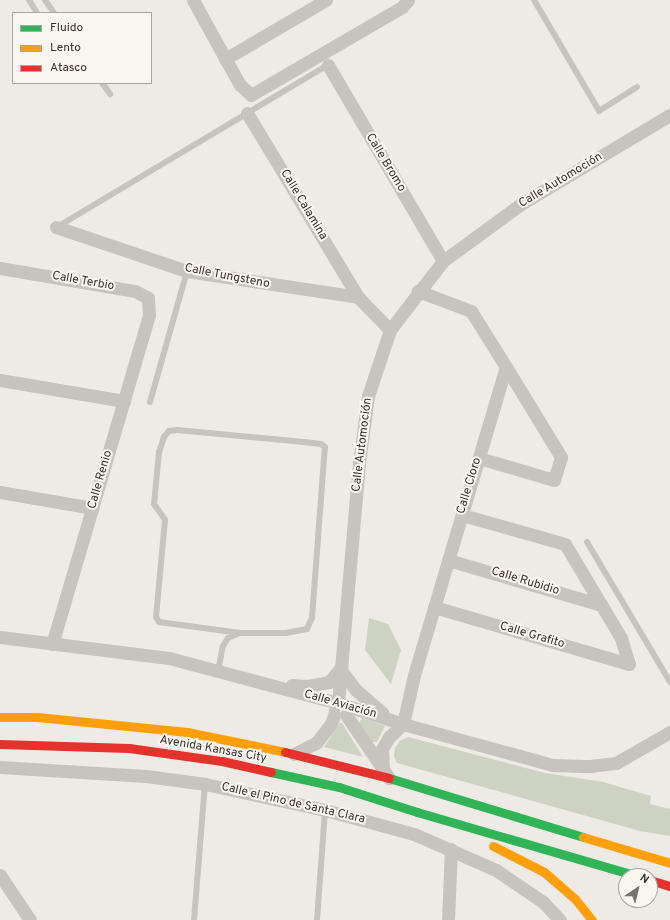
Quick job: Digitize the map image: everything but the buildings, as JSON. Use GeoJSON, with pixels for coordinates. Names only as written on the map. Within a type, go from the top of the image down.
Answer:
{"type":"FeatureCollection","features":[{"type":"Feature","properties":{"kind":"main road","name":"Avenida Kansas City"},"geometry":{"type":"LineString","coordinates":[[0,717],[37,717],[132,725],[188,732],[294,754],[386,774],[639,854]]}},
{"type":"Feature","properties":{"kind":"main road","name":"Avenida Kansas City"},"geometry":{"type":"LineString","coordinates":[[0,744],[128,748],[222,761],[339,787],[417,812]]}},
{"type":"Feature","properties":{"kind":"main road"},"geometry":{"type":"LineString","coordinates":[[417,812],[618,870]]}},
{"type":"Feature","properties":{"kind":"main road"},"geometry":{"type":"LineString","coordinates":[[417,812],[530,863],[564,889],[592,920]]}},
{"type":"Feature","properties":{"kind":"main road"},"geometry":{"type":"LineString","coordinates":[[639,854],[670,855]]}},
{"type":"Feature","properties":{"kind":"main road"},"geometry":{"type":"LineString","coordinates":[[639,854],[670,863]]}},
{"type":"Feature","properties":{"kind":"main road"},"geometry":{"type":"LineString","coordinates":[[658,882],[670,886]]}},
{"type":"Feature","properties":{"kind":"street"},"geometry":{"type":"LineString","coordinates":[[225,59],[326,0]]}},
{"type":"Feature","properties":{"kind":"street"},"geometry":{"type":"LineString","coordinates":[[199,2],[225,59],[240,85],[252,95],[402,7],[408,0]]}},
{"type":"Feature","properties":{"kind":"street","name":"Calle Bromo"},"geometry":{"type":"LineString","coordinates":[[328,65],[443,261]]}},
{"type":"Feature","properties":{"kind":"street","name":"Calle Calamina"},"geometry":{"type":"LineString","coordinates":[[247,113],[358,297]]}},
{"type":"Feature","properties":{"kind":"street","name":"Calle Automoción"},"geometry":{"type":"LineString","coordinates":[[294,754],[316,743],[331,724],[338,703],[359,464],[368,396],[390,330],[418,291],[443,261],[521,204],[670,115]]}},
{"type":"Feature","properties":{"kind":"street","name":"Calle Tungsteno"},"geometry":{"type":"LineString","coordinates":[[56,227],[187,271],[358,297]]}},
{"type":"Feature","properties":{"kind":"street","name":"Calle Terbio"},"geometry":{"type":"LineString","coordinates":[[0,268],[135,291],[148,298],[149,316]]}},
{"type":"Feature","properties":{"kind":"street"},"geometry":{"type":"LineString","coordinates":[[418,291],[471,311],[561,457],[554,480],[479,458]]}},
{"type":"Feature","properties":{"kind":"street"},"geometry":{"type":"LineString","coordinates":[[358,297],[390,330]]}},
{"type":"Feature","properties":{"kind":"street","name":"Calle Renio"},"geometry":{"type":"LineString","coordinates":[[52,644],[149,316]]}},
{"type":"Feature","properties":{"kind":"street","name":"Calle Cloro"},"geometry":{"type":"LineString","coordinates":[[403,724],[434,607],[506,367]]}},
{"type":"Feature","properties":{"kind":"street"},"geometry":{"type":"LineString","coordinates":[[0,380],[124,401]]}},
{"type":"Feature","properties":{"kind":"street"},"geometry":{"type":"LineString","coordinates":[[0,492],[93,508]]}},
{"type":"Feature","properties":{"kind":"street"},"geometry":{"type":"LineString","coordinates":[[462,515],[565,544],[602,605]]}},
{"type":"Feature","properties":{"kind":"street","name":"Calle Rubidio"},"geometry":{"type":"LineString","coordinates":[[448,560],[602,605]]}},
{"type":"Feature","properties":{"kind":"street","name":"Calle Grafito"},"geometry":{"type":"LineString","coordinates":[[434,607],[629,664],[621,638],[602,605]]}},
{"type":"Feature","properties":{"kind":"street","name":"Calle Aviación"},"geometry":{"type":"LineString","coordinates":[[0,637],[169,658],[338,703],[403,724],[553,765],[590,766],[616,763],[670,732]]}},
{"type":"Feature","properties":{"kind":"street"},"geometry":{"type":"LineString","coordinates":[[255,681],[307,686],[329,682],[340,669],[356,690],[373,708],[403,724],[389,737],[382,749],[386,774]]}},
{"type":"Feature","properties":{"kind":"street"},"geometry":{"type":"LineString","coordinates":[[338,703],[386,774]]}},
{"type":"Feature","properties":{"kind":"street","name":"Calle el Pino de Santa Clara"},"geometry":{"type":"LineString","coordinates":[[0,767],[146,776],[205,784],[325,810],[414,834],[496,870],[543,902],[560,920]]}},
{"type":"Feature","properties":{"kind":"street"},"geometry":{"type":"LineString","coordinates":[[448,920],[451,849]]}},
{"type":"Feature","properties":{"kind":"street"},"geometry":{"type":"LineString","coordinates":[[0,875],[30,920]]}},
{"type":"Feature","properties":{"kind":"lane"},"geometry":{"type":"LineString","coordinates":[[29,0],[36,12]]}},
{"type":"Feature","properties":{"kind":"lane"},"geometry":{"type":"LineString","coordinates":[[45,0],[53,12]]}},
{"type":"Feature","properties":{"kind":"lane"},"geometry":{"type":"LineString","coordinates":[[534,0],[599,111],[637,87]]}},
{"type":"Feature","properties":{"kind":"lane"},"geometry":{"type":"LineString","coordinates":[[56,227],[328,65]]}},
{"type":"Feature","properties":{"kind":"lane"},"geometry":{"type":"LineString","coordinates":[[103,84],[110,94]]}},
{"type":"Feature","properties":{"kind":"lane"},"geometry":{"type":"LineString","coordinates":[[150,402],[187,271]]}},
{"type":"Feature","properties":{"kind":"lane"},"geometry":{"type":"LineString","coordinates":[[218,671],[223,646],[228,638],[240,633],[293,632],[308,629],[312,618],[325,447],[321,444],[178,430],[169,431],[164,437],[159,452],[154,498],[154,504],[165,520],[156,617],[159,622],[240,633]]}},
{"type":"Feature","properties":{"kind":"lane"},"geometry":{"type":"LineString","coordinates":[[587,542],[670,682]]}},
{"type":"Feature","properties":{"kind":"lane"},"geometry":{"type":"LineString","coordinates":[[194,920],[205,784]]}},
{"type":"Feature","properties":{"kind":"lane"},"geometry":{"type":"LineString","coordinates":[[317,920],[325,810]]}},
{"type":"Feature","properties":{"kind":"green space"},"geometry":{"type":"Polygon","coordinates":[[[369,618],[388,624],[401,650],[391,684],[365,650],[369,618]]]}},
{"type":"Feature","properties":{"kind":"green space"},"geometry":{"type":"Polygon","coordinates":[[[362,718],[385,726],[377,742],[371,742],[359,723],[362,718]]]}},
{"type":"Feature","properties":{"kind":"green space"},"geometry":{"type":"Polygon","coordinates":[[[340,723],[342,723],[363,757],[324,747],[340,723]]]}},
{"type":"Feature","properties":{"kind":"green space"},"geometry":{"type":"Polygon","coordinates":[[[408,737],[545,773],[603,782],[651,796],[650,804],[670,809],[670,836],[640,831],[397,763],[394,757],[395,748],[400,741],[408,737]]]}},
{"type":"Feature","properties":{"kind":"traffic: fast"},"geometry":{"type":"LineString","coordinates":[[271,772],[339,787],[417,812]]}},
{"type":"Feature","properties":{"kind":"traffic: fast"},"geometry":{"type":"LineString","coordinates":[[389,778],[583,837]]}},
{"type":"Feature","properties":{"kind":"traffic: fast"},"geometry":{"type":"LineString","coordinates":[[417,812],[618,870]]}},
{"type":"Feature","properties":{"kind":"traffic: slow"},"geometry":{"type":"LineString","coordinates":[[0,717],[37,717],[187,732],[285,752]]}},
{"type":"Feature","properties":{"kind":"traffic: slow"},"geometry":{"type":"LineString","coordinates":[[583,837],[670,863]]}},
{"type":"Feature","properties":{"kind":"traffic: slow"},"geometry":{"type":"LineString","coordinates":[[493,846],[544,872],[575,899],[592,920]]}},
{"type":"Feature","properties":{"kind":"traffic: jam"},"geometry":{"type":"LineString","coordinates":[[0,744],[129,748],[222,761],[271,772]]}},
{"type":"Feature","properties":{"kind":"traffic: jam"},"geometry":{"type":"LineString","coordinates":[[285,752],[389,778]]}},
{"type":"Feature","properties":{"kind":"traffic: jam"},"geometry":{"type":"LineString","coordinates":[[658,882],[670,886]]}}]}
